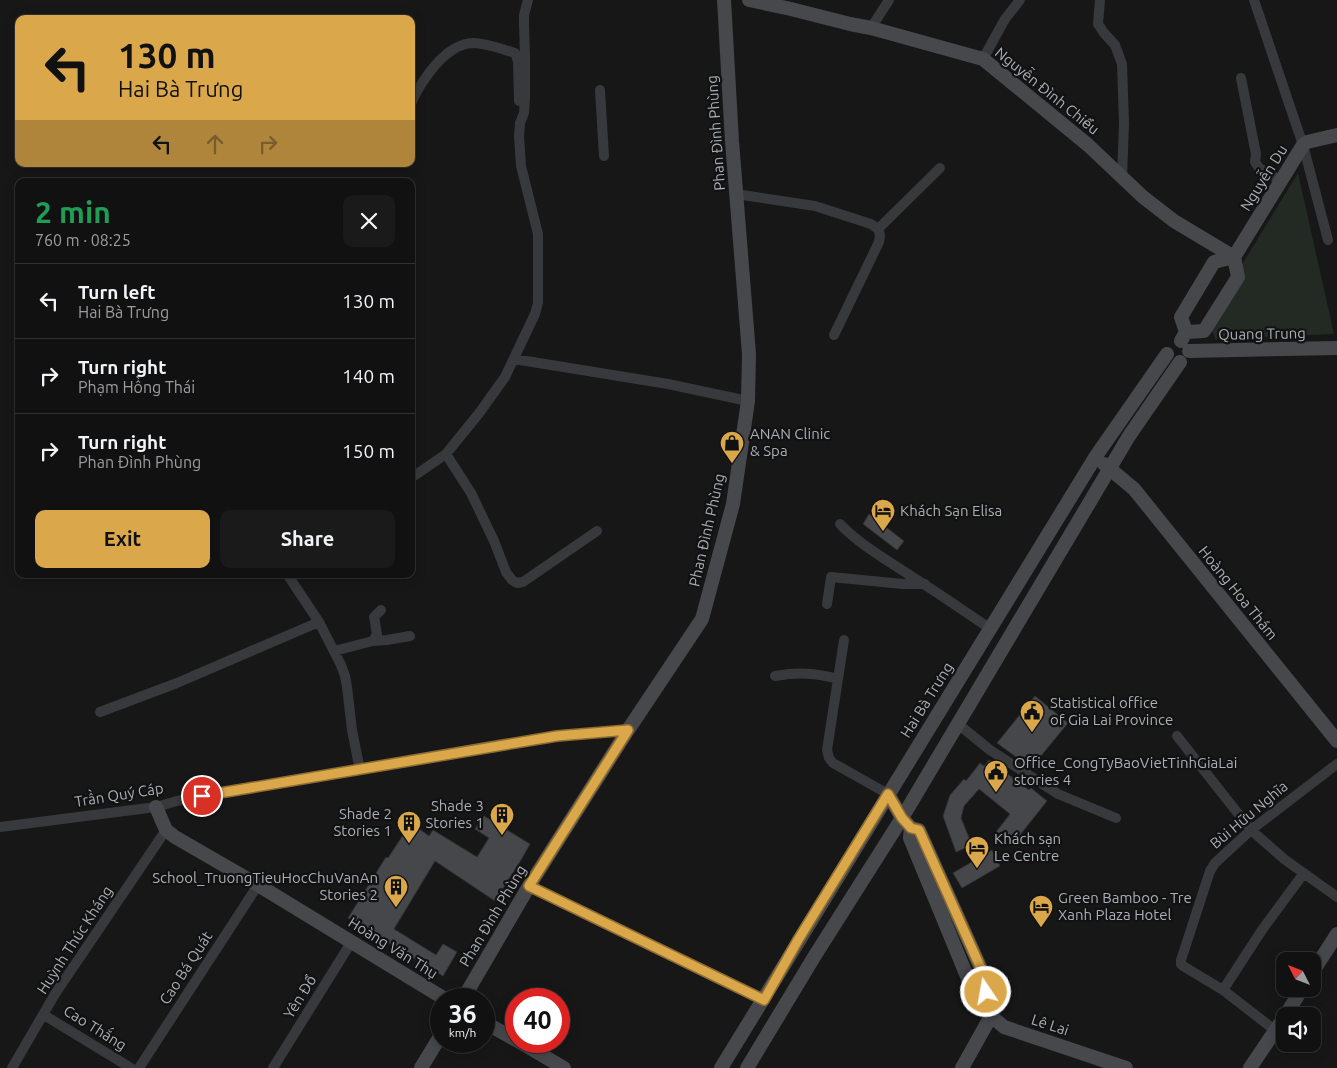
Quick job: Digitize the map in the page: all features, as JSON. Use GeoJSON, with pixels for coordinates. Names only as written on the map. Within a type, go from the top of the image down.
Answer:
{"type":"FeatureCollection","features":[{"type":"Feature","properties":{"kind":"street"},"geometry":{"type":"LineString","coordinates":[[415,475],[446,454],[480,412],[505,377],[535,314],[539,294],[538,234],[521,166],[519,136],[520,123],[524,114],[524,15],[528,0]]}},
{"type":"Feature","properties":{"kind":"street","name":"Phan Đình Phùng"},"geometry":{"type":"LineString","coordinates":[[469,988],[529,886],[628,730],[702,619],[733,504],[748,401],[749,354],[736,194],[724,0]]}},
{"type":"Feature","properties":{"kind":"street","name":"Nguyễn Đình Chiểu"},"geometry":{"type":"LineString","coordinates":[[749,0],[792,4],[850,24],[983,58],[1088,145],[1143,197],[1174,221],[1234,258]]}},
{"type":"Feature","properties":{"kind":"street"},"geometry":{"type":"LineString","coordinates":[[871,28],[889,0]]}},
{"type":"Feature","properties":{"kind":"street"},"geometry":{"type":"LineString","coordinates":[[983,58],[1005,19],[1020,0]]}},
{"type":"Feature","properties":{"kind":"street"},"geometry":{"type":"LineString","coordinates":[[1100,0],[1098,24],[1115,45],[1122,64],[1124,123],[1122,178]]}},
{"type":"Feature","properties":{"kind":"street"},"geometry":{"type":"LineString","coordinates":[[1254,0],[1303,145],[1328,240]]}},
{"type":"Feature","properties":{"kind":"street"},"geometry":{"type":"LineString","coordinates":[[415,96],[426,77],[447,53],[466,44],[484,44],[515,53],[516,55],[519,102],[517,116],[520,123]]}},
{"type":"Feature","properties":{"kind":"street"},"geometry":{"type":"LineString","coordinates":[[1241,78],[1256,164],[1259,168],[1281,181]]}},
{"type":"Feature","properties":{"kind":"street"},"geometry":{"type":"LineString","coordinates":[[600,90],[604,156]]}},
{"type":"Feature","properties":{"kind":"street","name":"Nguyễn Du"},"geometry":{"type":"LineString","coordinates":[[1234,258],[1303,145],[1307,142],[1337,134]]}},
{"type":"Feature","properties":{"kind":"street"},"geometry":{"type":"LineString","coordinates":[[878,229],[940,168]]}},
{"type":"Feature","properties":{"kind":"street"},"geometry":{"type":"LineString","coordinates":[[736,194],[815,206],[872,224],[878,229],[880,235],[879,242],[834,336]]}},
{"type":"Feature","properties":{"kind":"street"},"geometry":{"type":"LineString","coordinates":[[747,1068],[814,957],[906,823],[958,724],[1110,469],[1130,436],[1184,346],[1204,331],[1238,277],[1234,258],[1214,262],[1180,318],[1184,346],[1177,362],[1171,360],[1167,354]]}},
{"type":"Feature","properties":{"kind":"street","name":"Hai Bà Trưng"},"geometry":{"type":"LineString","coordinates":[[721,1068],[1096,456],[1167,354],[1169,345],[1174,341],[1184,346]]}},
{"type":"Feature","properties":{"kind":"street","name":"Quang Trung"},"geometry":{"type":"LineString","coordinates":[[1184,346],[1337,348]]}},
{"type":"Feature","properties":{"kind":"street"},"geometry":{"type":"LineString","coordinates":[[514,359],[668,384],[748,401]]}},
{"type":"Feature","properties":{"kind":"street"},"geometry":{"type":"LineString","coordinates":[[1116,426],[1130,436]]}},
{"type":"Feature","properties":{"kind":"street"},"geometry":{"type":"LineString","coordinates":[[446,454],[472,493],[506,572],[517,583],[524,582],[597,532]]}},
{"type":"Feature","properties":{"kind":"street","name":"Hoàng Hoa Thám"},"geometry":{"type":"LineString","coordinates":[[1096,456],[1134,490],[1337,741]]}},
{"type":"Feature","properties":{"kind":"street"},"geometry":{"type":"LineString","coordinates":[[840,524],[859,541],[990,629]]}},
{"type":"Feature","properties":{"kind":"street"},"geometry":{"type":"LineString","coordinates":[[827,604],[831,577],[903,584],[925,584]]}},
{"type":"Feature","properties":{"kind":"street"},"geometry":{"type":"LineString","coordinates":[[290,578],[319,622],[345,676],[352,730],[360,770]]}},
{"type":"Feature","properties":{"kind":"street"},"geometry":{"type":"LineString","coordinates":[[373,641],[377,634],[374,617],[380,610]]}},
{"type":"Feature","properties":{"kind":"street"},"geometry":{"type":"LineString","coordinates":[[100,712],[185,679],[319,622]]}},
{"type":"Feature","properties":{"kind":"street"},"geometry":{"type":"LineString","coordinates":[[334,651],[373,641],[410,636]]}},
{"type":"Feature","properties":{"kind":"street"},"geometry":{"type":"LineString","coordinates":[[844,640],[827,750],[829,758],[833,763],[888,794],[906,823],[910,838],[971,986],[985,1002],[991,1016],[962,1068]]}},
{"type":"Feature","properties":{"kind":"street"},"geometry":{"type":"LineString","coordinates":[[775,676],[807,673],[820,674],[838,680]]}},
{"type":"Feature","properties":{"kind":"street"},"geometry":{"type":"LineString","coordinates":[[958,724],[990,750],[1058,794],[1116,818]]}},
{"type":"Feature","properties":{"kind":"street","name":"Trần Quý Cáp"},"geometry":{"type":"LineString","coordinates":[[0,827],[156,807],[202,796],[557,736],[628,730]]}},
{"type":"Feature","properties":{"kind":"street"},"geometry":{"type":"LineString","coordinates":[[1177,736],[1251,830],[1284,859],[1337,897]]}},
{"type":"Feature","properties":{"kind":"street","name":"Bùi Hữu Nghĩa"},"geometry":{"type":"LineString","coordinates":[[1276,1031],[1223,990],[1183,966],[1181,960],[1212,868],[1251,830],[1337,764]]}},
{"type":"Feature","properties":{"kind":"street"},"geometry":{"type":"LineString","coordinates":[[156,807],[166,830]]}},
{"type":"Feature","properties":{"kind":"street","name":"Hoàng Văn Thụ"},"geometry":{"type":"LineString","coordinates":[[166,830],[430,990]]}},
{"type":"Feature","properties":{"kind":"street","name":"Huỳnh Thúc Kháng"},"geometry":{"type":"LineString","coordinates":[[12,1068],[56,994],[166,830]]}},
{"type":"Feature","properties":{"kind":"street"},"geometry":{"type":"LineString","coordinates":[[1223,990],[1262,930],[1304,874]]}},
{"type":"Feature","properties":{"kind":"street","name":"Cao Bá Quát"},"geometry":{"type":"LineString","coordinates":[[139,1068],[258,885]]}},
{"type":"Feature","properties":{"kind":"street"},"geometry":{"type":"LineString","coordinates":[[529,886],[764,1000]]}},
{"type":"Feature","properties":{"kind":"street"},"geometry":{"type":"LineString","coordinates":[[1321,959],[1337,934]]}},
{"type":"Feature","properties":{"kind":"street","name":"Yên Đổ"},"geometry":{"type":"LineString","coordinates":[[273,1068],[352,941]]}},
{"type":"Feature","properties":{"kind":"street","name":"Cao Thắng"},"geometry":{"type":"LineString","coordinates":[[44,1015],[131,1068]]}},
{"type":"Feature","properties":{"kind":"street","name":"Lê Lai"},"geometry":{"type":"LineString","coordinates":[[991,1016],[1004,1027],[1126,1068]]}},
{"type":"Feature","properties":{"kind":"street"},"geometry":{"type":"LineString","coordinates":[[1250,1068],[1276,1031]]}},
{"type":"Feature","properties":{"kind":"street"},"geometry":{"type":"LineString","coordinates":[[422,1068],[431,1053]]}},
{"type":"Feature","properties":{"kind":"street"},"geometry":{"type":"LineString","coordinates":[[538,1053],[564,1068]]}},
{"type":"Feature","properties":{"kind":"shaded area"},"geometry":{"type":"Polygon","coordinates":[[[1298,173],[1334,334],[1215,339],[1208,320],[1298,173]]]}},
{"type":"Feature","properties":{"kind":"building","name":"Khách Sạn Elisa"},"geometry":{"type":"Polygon","coordinates":[[[869,514],[904,541],[897,550],[863,524],[869,514]]]}},
{"type":"Feature","properties":{"kind":"building","name":"Statistical office of Gia Lai Province"},"geometry":{"type":"Polygon","coordinates":[[[1035,696],[1068,723],[1031,768],[997,743],[1035,696]]]}},
{"type":"Feature","properties":{"kind":"building"},"geometry":{"type":"Polygon","coordinates":[[[989,760],[1047,801],[1012,845],[1005,831],[993,836],[1010,814],[979,789],[964,806],[961,818],[972,845],[956,852],[943,816],[950,795],[964,779],[966,781],[980,763],[984,766],[989,760]]]}},
{"type":"Feature","properties":{"kind":"building","name":"School_TruongTieuHocChuVanAn Stories 2"},"geometry":{"type":"Polygon","coordinates":[[[484,816],[530,844],[495,901],[435,861],[394,929],[436,955],[443,944],[457,952],[443,976],[348,918],[386,857],[388,858],[411,823],[429,836],[433,830],[477,857],[489,838],[475,829],[484,816]]]}},
{"type":"Feature","properties":{"kind":"building","name":"Khách sạn Le Centre"},"geometry":{"type":"Polygon","coordinates":[[[992,850],[1000,866],[962,888],[953,873],[992,850]]]}},
{"type":"Feature","properties":{"kind":"place","name":"ANAN Clinic & Spa"},"geometry":{"type":"Point","coordinates":[732,464]}},
{"type":"Feature","properties":{"kind":"place","name":"Khách Sạn Elisa"},"geometry":{"type":"Point","coordinates":[883,532]}},
{"type":"Feature","properties":{"kind":"place","name":"Statistical office of Gia Lai Province"},"geometry":{"type":"Point","coordinates":[1032,733]}},
{"type":"Feature","properties":{"kind":"place","name":"Office_CongTyBaoVietTinhGiaLai stories 4"},"geometry":{"type":"Point","coordinates":[996,793]}},
{"type":"Feature","properties":{"kind":"place","name":"Shade 3 Stories 1"},"geometry":{"type":"Point","coordinates":[502,836]}},
{"type":"Feature","properties":{"kind":"place","name":"Shade 2 Stories 1"},"geometry":{"type":"Point","coordinates":[409,844]}},
{"type":"Feature","properties":{"kind":"place","name":"Khách sạn Le Centre"},"geometry":{"type":"Point","coordinates":[977,869]}},
{"type":"Feature","properties":{"kind":"place","name":"School_TruongTieuHocChuVanAn Stories 2"},"geometry":{"type":"Point","coordinates":[396,908]}},
{"type":"Feature","properties":{"kind":"place","name":"Green Bamboo - Tre Xanh Plaza Hotel"},"geometry":{"type":"Point","coordinates":[1041,928]}},
{"type":"Feature","properties":{"kind":"route"},"geometry":{"type":"LineString","coordinates":[[202,796],[557,736],[628,730],[529,886],[764,1000],[798,940],[888,794],[902,818],[911,828],[919,830],[987,982],[986,992]]}}]}
